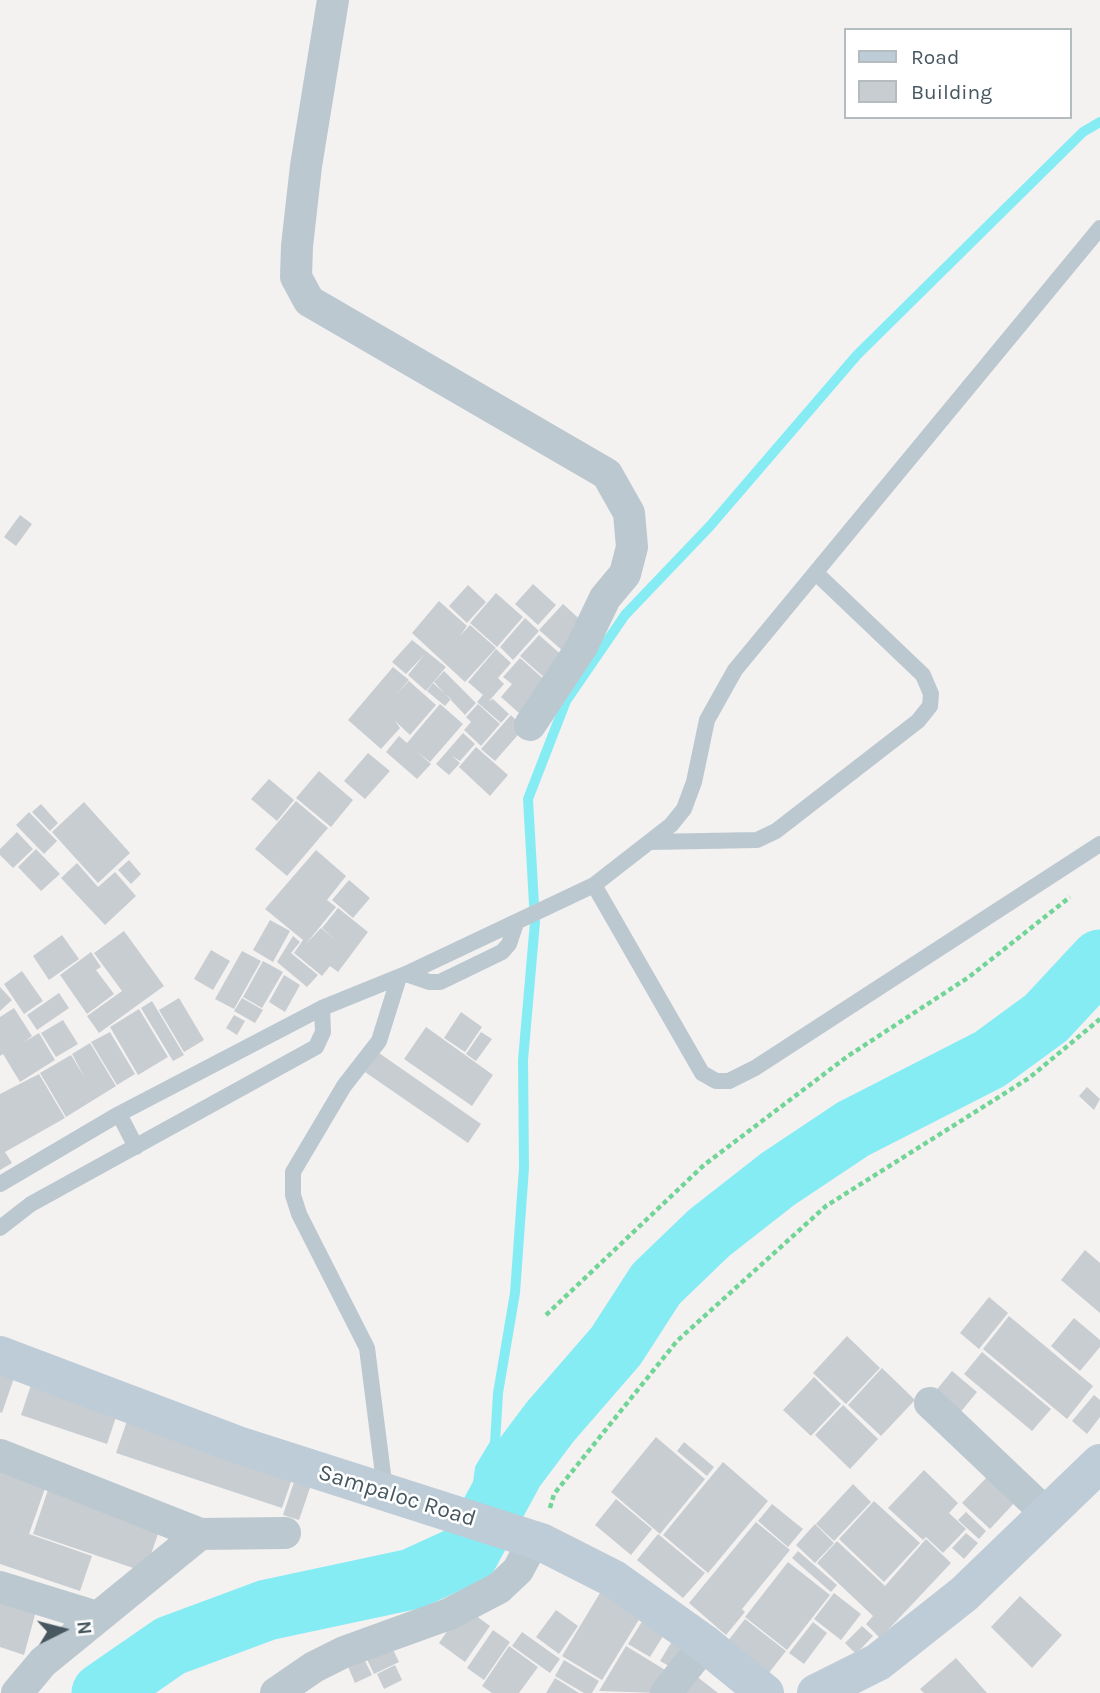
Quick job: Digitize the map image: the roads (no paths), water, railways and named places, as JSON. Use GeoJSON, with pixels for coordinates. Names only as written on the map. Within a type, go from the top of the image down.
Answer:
{"type":"FeatureCollection","features":[{"type":"Feature","properties":{"kind":"main road","name":"Sampaloc Road"},"geometry":{"type":"LineString","coordinates":[[0,1355],[237,1445],[531,1539],[614,1579],[705,1644],[765,1693]]}},
{"type":"Feature","properties":{"kind":"main road"},"geometry":{"type":"LineString","coordinates":[[816,1693],[877,1662],[964,1594],[1049,1516],[1100,1463]]}},
{"type":"Feature","properties":{"kind":"street"},"geometry":{"type":"LineString","coordinates":[[333,0],[306,166],[297,246],[296,277],[309,301],[607,474],[629,513],[632,547],[625,574],[606,598],[581,648],[530,725]]}},
{"type":"Feature","properties":{"kind":"street"},"geometry":{"type":"LineString","coordinates":[[930,1403],[1049,1516]]}},
{"type":"Feature","properties":{"kind":"street"},"geometry":{"type":"LineString","coordinates":[[0,1455],[200,1534],[285,1533]]}},
{"type":"Feature","properties":{"kind":"street"},"geometry":{"type":"LineString","coordinates":[[17,1693],[43,1662],[200,1534]]}},
{"type":"Feature","properties":{"kind":"street"},"geometry":{"type":"LineString","coordinates":[[276,1693],[314,1667],[344,1651],[449,1614],[499,1588],[518,1570],[531,1539]]}},
{"type":"Feature","properties":{"kind":"street"},"geometry":{"type":"LineString","coordinates":[[0,1587],[97,1617]]}},
{"type":"Feature","properties":{"kind":"street"},"geometry":{"type":"LineString","coordinates":[[666,1693],[705,1644]]}},
{"type":"Feature","properties":{"kind":"lane"},"geometry":{"type":"LineString","coordinates":[[0,1184],[119,1114],[322,1008],[403,975],[594,885],[671,825],[684,809],[694,782],[707,720],[736,670],[1100,228]]}},
{"type":"Feature","properties":{"kind":"lane"},"geometry":{"type":"LineString","coordinates":[[649,842],[736,842],[767,835],[918,721],[930,706],[931,694],[923,675],[816,573]]}},
{"type":"Feature","properties":{"kind":"lane"},"geometry":{"type":"LineString","coordinates":[[594,885],[702,1073],[716,1081],[729,1081],[767,1060],[1100,844]]}},
{"type":"Feature","properties":{"kind":"lane"},"geometry":{"type":"LineString","coordinates":[[385,1493],[367,1348],[299,1214],[293,1195],[293,1172],[344,1086],[379,1041],[403,975]]}},
{"type":"Feature","properties":{"kind":"lane"},"geometry":{"type":"LineString","coordinates":[[1,1224],[31,1204],[317,1047],[323,1032],[322,1008]]}},
{"type":"Feature","properties":{"kind":"lane"},"geometry":{"type":"LineString","coordinates":[[119,1114],[136,1147]]}},
{"type":"Feature","properties":{"kind":"waterway"},"geometry":{"type":"LineString","coordinates":[[474,1512],[480,1468],[495,1443],[498,1393],[515,1293],[524,1168],[523,1060],[535,922],[528,799],[566,701],[625,615],[710,526],[857,355],[1083,132],[1100,122]]}},
{"type":"Feature","properties":{"kind":"waterway"},"geometry":{"type":"LineString","coordinates":[[102,1693],[170,1646],[267,1610],[412,1579],[469,1553],[514,1470],[550,1422],[616,1346],[656,1284],[709,1233],[778,1179],[853,1129],[990,1059],[1046,1018],[1100,960]]}},
{"type":"Feature","properties":{"kind":"waterway"},"geometry":{"type":"LineString","coordinates":[[469,1553],[472,1528]]}}]}
